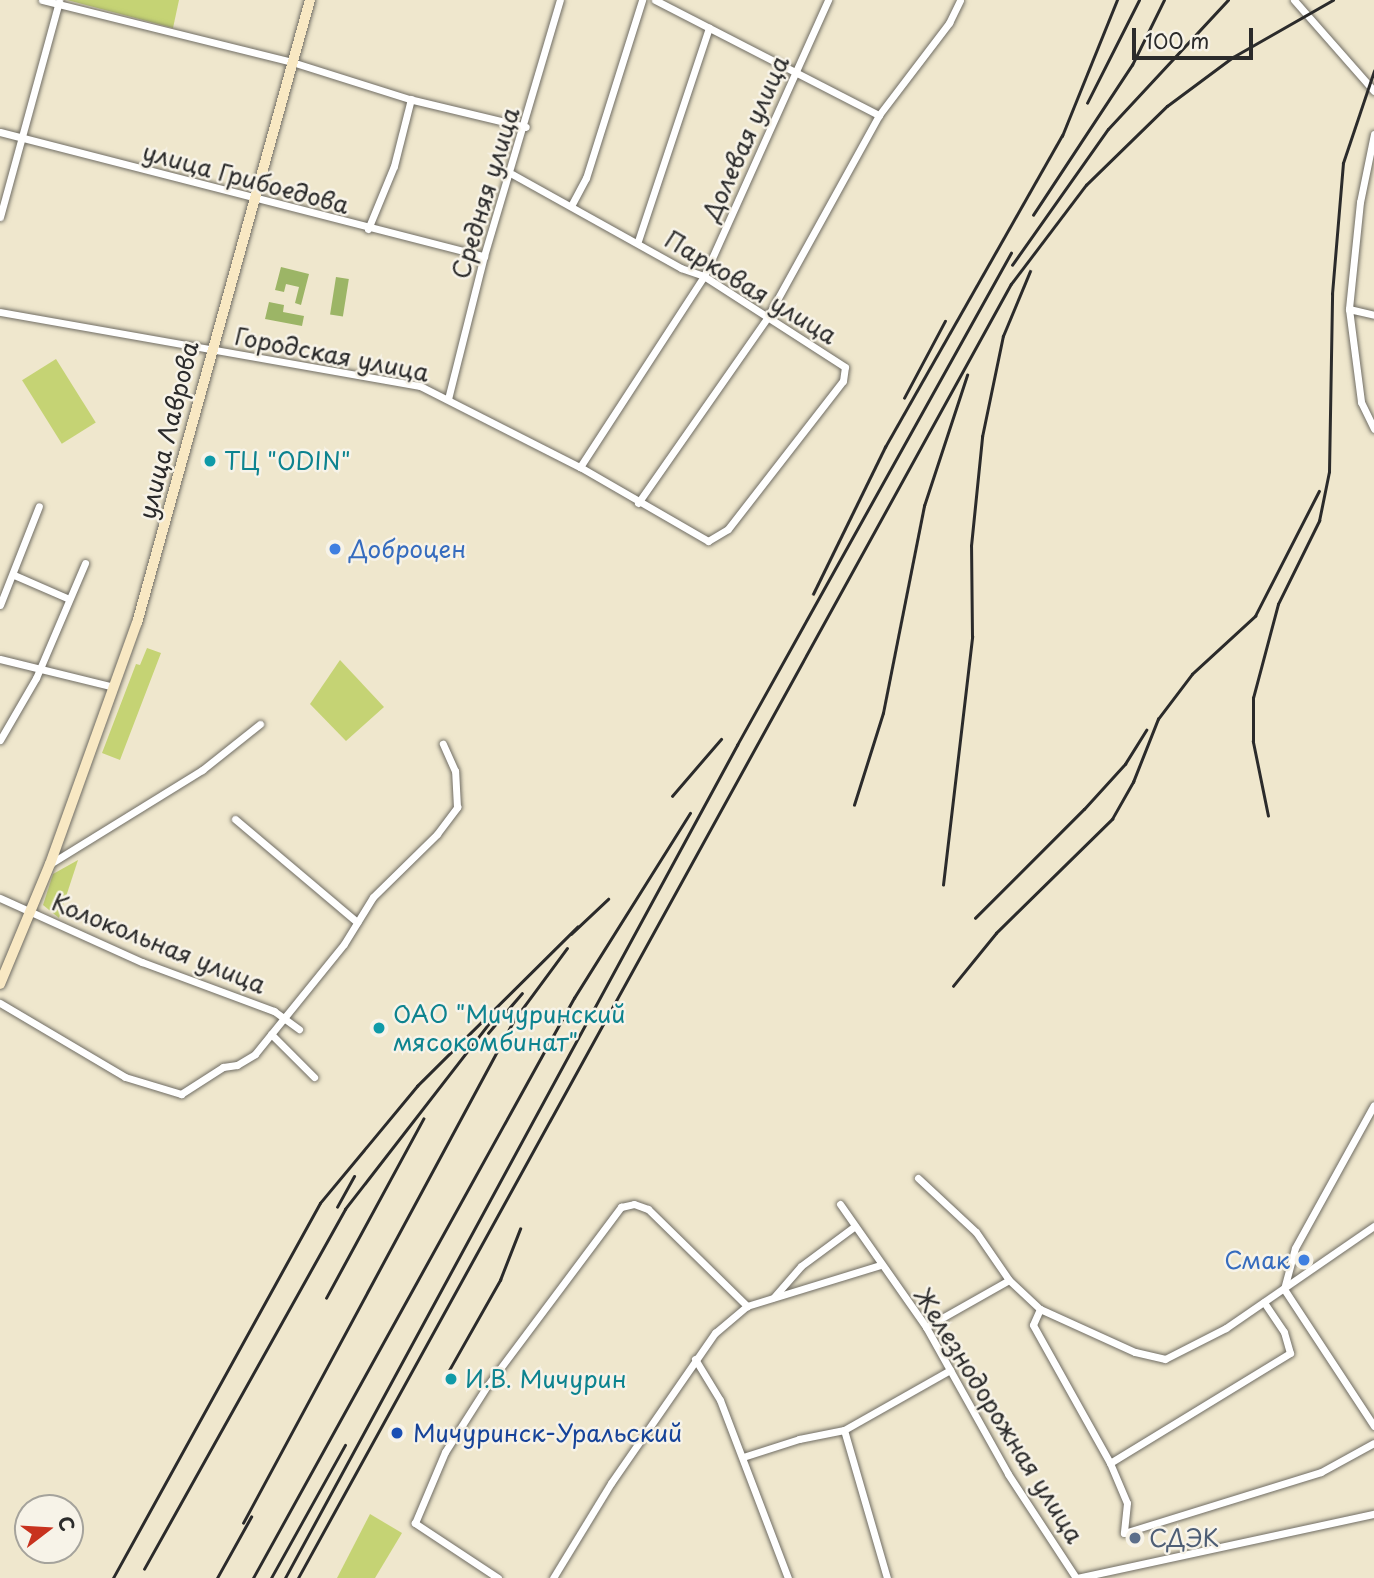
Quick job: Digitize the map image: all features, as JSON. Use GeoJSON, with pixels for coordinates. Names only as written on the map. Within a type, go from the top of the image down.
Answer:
{"type":"FeatureCollection","features":[{"type":"Feature","properties":{"kind":"main road","name":"улица Лаврова"},"geometry":{"type":"LineString","coordinates":[[0,984],[50,864],[158,558],[210,351],[310,0]]}},
{"type":"Feature","properties":{"kind":"street"},"geometry":{"type":"LineString","coordinates":[[43,0],[59,1],[292,62],[411,99],[526,127]]}},
{"type":"Feature","properties":{"kind":"street","name":"Средняя улица"},"geometry":{"type":"LineString","coordinates":[[448,398],[484,256],[512,174],[561,0]]}},
{"type":"Feature","properties":{"kind":"street"},"geometry":{"type":"LineString","coordinates":[[571,206],[586,178],[642,0]]}},
{"type":"Feature","properties":{"kind":"street"},"geometry":{"type":"LineString","coordinates":[[655,0],[879,115]]}},
{"type":"Feature","properties":{"kind":"street","name":"Долевая улица"},"geometry":{"type":"LineString","coordinates":[[580,467],[704,276],[828,0]]}},
{"type":"Feature","properties":{"kind":"street"},"geometry":{"type":"LineString","coordinates":[[638,503],[768,318],[879,115],[948,23],[960,0]]}},
{"type":"Feature","properties":{"kind":"street"},"geometry":{"type":"LineString","coordinates":[[1294,0],[1374,91]]}},
{"type":"Feature","properties":{"kind":"street"},"geometry":{"type":"LineString","coordinates":[[0,216],[24,141],[59,1]]}},
{"type":"Feature","properties":{"kind":"street"},"geometry":{"type":"LineString","coordinates":[[638,241],[709,27]]}},
{"type":"Feature","properties":{"kind":"street"},"geometry":{"type":"LineString","coordinates":[[368,229],[394,166],[411,99]]}},
{"type":"Feature","properties":{"kind":"street","name":"улица Грибоедова"},"geometry":{"type":"LineString","coordinates":[[0,132],[24,141],[484,256]]}},
{"type":"Feature","properties":{"kind":"street"},"geometry":{"type":"LineString","coordinates":[[1374,134],[1360,202],[1349,309],[1361,402],[1374,429]]}},
{"type":"Feature","properties":{"kind":"street","name":"Парковая улица"},"geometry":{"type":"LineString","coordinates":[[512,174],[638,241],[681,268],[704,276],[845,367],[843,381],[728,529],[708,541]]}},
{"type":"Feature","properties":{"kind":"street"},"geometry":{"type":"LineString","coordinates":[[1349,309],[1374,315]]}},
{"type":"Feature","properties":{"kind":"street","name":"Городская улица"},"geometry":{"type":"LineString","coordinates":[[0,312],[419,386],[448,398],[580,467],[638,503],[708,541]]}},
{"type":"Feature","properties":{"kind":"street"},"geometry":{"type":"LineString","coordinates":[[0,605],[39,506]]}},
{"type":"Feature","properties":{"kind":"street"},"geometry":{"type":"LineString","coordinates":[[0,740],[40,668],[67,598],[85,563]]}},
{"type":"Feature","properties":{"kind":"street"},"geometry":{"type":"LineString","coordinates":[[14,575],[67,598]]}},
{"type":"Feature","properties":{"kind":"street"},"geometry":{"type":"LineString","coordinates":[[0,659],[114,687]]}},
{"type":"Feature","properties":{"kind":"street"},"geometry":{"type":"LineString","coordinates":[[50,864],[202,771],[260,724]]}},
{"type":"Feature","properties":{"kind":"street"},"geometry":{"type":"LineString","coordinates":[[0,1003],[125,1077],[181,1094],[223,1067],[237,1065],[255,1054],[357,922],[373,897],[437,834],[457,807],[455,771],[443,744]]}},
{"type":"Feature","properties":{"kind":"street"},"geometry":{"type":"LineString","coordinates":[[235,819],[357,922]]}},
{"type":"Feature","properties":{"kind":"street","name":"Колокольная улица"},"geometry":{"type":"LineString","coordinates":[[0,898],[284,1017],[299,1030]]}},
{"type":"Feature","properties":{"kind":"street"},"geometry":{"type":"LineString","coordinates":[[271,1034],[314,1077]]}},
{"type":"Feature","properties":{"kind":"street"},"geometry":{"type":"LineString","coordinates":[[1374,1105],[1295,1248],[1284,1289],[1374,1426]]}},
{"type":"Feature","properties":{"kind":"street"},"geometry":{"type":"LineString","coordinates":[[918,1178],[976,1233],[1009,1280],[1040,1310],[1135,1352],[1165,1359],[1264,1302],[1374,1226]]}},
{"type":"Feature","properties":{"kind":"street"},"geometry":{"type":"LineString","coordinates":[[498,1578],[415,1522],[445,1452],[487,1386],[621,1207],[634,1204],[648,1209],[747,1306]]}},
{"type":"Feature","properties":{"kind":"street","name":"Железнодорожная улица"},"geometry":{"type":"LineString","coordinates":[[840,1204],[880,1265],[926,1327],[1008,1475],[1076,1578]]}},
{"type":"Feature","properties":{"kind":"street"},"geometry":{"type":"LineString","coordinates":[[774,1297],[801,1266],[855,1226]]}},
{"type":"Feature","properties":{"kind":"street"},"geometry":{"type":"LineString","coordinates":[[553,1578],[695,1359],[747,1306],[880,1265]]}},
{"type":"Feature","properties":{"kind":"street"},"geometry":{"type":"LineString","coordinates":[[926,1327],[1009,1280]]}},
{"type":"Feature","properties":{"kind":"street"},"geometry":{"type":"LineString","coordinates":[[1110,1463],[1290,1353],[1284,1332],[1264,1302]]}},
{"type":"Feature","properties":{"kind":"street"},"geometry":{"type":"LineString","coordinates":[[1040,1310],[1033,1325],[1044,1350],[1110,1463],[1127,1503],[1124,1533],[1321,1472],[1374,1443]]}},
{"type":"Feature","properties":{"kind":"street"},"geometry":{"type":"LineString","coordinates":[[695,1359],[720,1400],[788,1578]]}},
{"type":"Feature","properties":{"kind":"street"},"geometry":{"type":"LineString","coordinates":[[743,1457],[799,1438],[844,1430],[950,1370]]}},
{"type":"Feature","properties":{"kind":"street"},"geometry":{"type":"LineString","coordinates":[[844,1430],[887,1578]]}},
{"type":"Feature","properties":{"kind":"street"},"geometry":{"type":"LineString","coordinates":[[1076,1578],[1374,1514]]}},
{"type":"Feature","properties":{"kind":"green space"},"geometry":{"type":"Polygon","coordinates":[[[67,0],[179,0],[173,28],[67,0]]]}},
{"type":"Feature","properties":{"kind":"green space"},"geometry":{"type":"Polygon","coordinates":[[[281,267],[309,274],[301,305],[295,303],[299,287],[286,284],[284,292],[275,290],[281,267]]]}},
{"type":"Feature","properties":{"kind":"green space"},"geometry":{"type":"Polygon","coordinates":[[[336,277],[349,279],[343,317],[330,315],[336,277]]]}},
{"type":"Feature","properties":{"kind":"green space"},"geometry":{"type":"Polygon","coordinates":[[[269,302],[284,305],[283,312],[304,316],[302,326],[265,319],[269,302]]]}},
{"type":"Feature","properties":{"kind":"green space"},"geometry":{"type":"Polygon","coordinates":[[[56,359],[96,423],[62,444],[22,380],[56,359]]]}},
{"type":"Feature","properties":{"kind":"green space"},"geometry":{"type":"Polygon","coordinates":[[[147,648],[161,653],[120,760],[102,753],[136,664],[140,665],[147,648]]]}},
{"type":"Feature","properties":{"kind":"green space"},"geometry":{"type":"Polygon","coordinates":[[[340,660],[384,707],[346,741],[310,704],[340,660]]]}},
{"type":"Feature","properties":{"kind":"green space"},"geometry":{"type":"Polygon","coordinates":[[[78,860],[59,918],[43,905],[53,874],[78,860]]]}},
{"type":"Feature","properties":{"kind":"green space"},"geometry":{"type":"Polygon","coordinates":[[[370,1514],[402,1533],[375,1578],[337,1578],[370,1514]]]}},
{"type":"Feature","properties":{"kind":"railway"},"geometry":{"type":"LineString","coordinates":[[813,594],[885,447],[1062,136],[1117,0]]}},
{"type":"Feature","properties":{"kind":"railway"},"geometry":{"type":"LineString","coordinates":[[1087,103],[1139,0]]}},
{"type":"Feature","properties":{"kind":"railway"},"geometry":{"type":"LineString","coordinates":[[1033,215],[1132,65],[1164,0]]}},
{"type":"Feature","properties":{"kind":"railway"},"geometry":{"type":"LineString","coordinates":[[1012,265],[1108,129],[1228,0]]}},
{"type":"Feature","properties":{"kind":"railway"},"geometry":{"type":"LineString","coordinates":[[298,1578],[1011,284],[1086,185],[1167,106],[1233,57],[1333,0]]}},
{"type":"Feature","properties":{"kind":"railway"},"geometry":{"type":"LineString","coordinates":[[1268,816],[1253,742],[1253,698],[1278,604],[1319,521],[1329,472],[1332,294],[1343,163],[1374,71]]}},
{"type":"Feature","properties":{"kind":"railway"},"geometry":{"type":"LineString","coordinates":[[285,1578],[737,745],[1011,253]]}},
{"type":"Feature","properties":{"kind":"railway"},"geometry":{"type":"LineString","coordinates":[[943,885],[972,637],[971,546],[982,437],[1003,336],[1030,271]]}},
{"type":"Feature","properties":{"kind":"railway"},"geometry":{"type":"LineString","coordinates":[[904,398],[945,321]]}},
{"type":"Feature","properties":{"kind":"railway"},"geometry":{"type":"LineString","coordinates":[[854,805],[883,713],[924,506],[967,375]]}},
{"type":"Feature","properties":{"kind":"railway"},"geometry":{"type":"LineString","coordinates":[[953,986],[996,933],[1112,819],[1133,782],[1158,719],[1192,674],[1255,616],[1319,491]]}},
{"type":"Feature","properties":{"kind":"railway"},"geometry":{"type":"LineString","coordinates":[[975,918],[1125,764],[1146,730]]}},
{"type":"Feature","properties":{"kind":"railway"},"geometry":{"type":"LineString","coordinates":[[672,796],[721,739]]}},
{"type":"Feature","properties":{"kind":"railway"},"geometry":{"type":"LineString","coordinates":[[253,1578],[574,998],[690,813]]}},
{"type":"Feature","properties":{"kind":"railway"},"geometry":{"type":"LineString","coordinates":[[571,934],[608,899]]}},
{"type":"Feature","properties":{"kind":"railway"},"geometry":{"type":"LineString","coordinates":[[113,1578],[320,1203],[417,1086],[577,927]]}},
{"type":"Feature","properties":{"kind":"railway"},"geometry":{"type":"LineString","coordinates":[[243,1523],[514,1020],[567,948]]}},
{"type":"Feature","properties":{"kind":"railway"},"geometry":{"type":"LineString","coordinates":[[488,1033],[522,993]]}},
{"type":"Feature","properties":{"kind":"railway"},"geometry":{"type":"LineString","coordinates":[[144,1569],[345,1209],[491,1021]]}},
{"type":"Feature","properties":{"kind":"railway"},"geometry":{"type":"LineString","coordinates":[[326,1298],[423,1119]]}},
{"type":"Feature","properties":{"kind":"railway"},"geometry":{"type":"LineString","coordinates":[[337,1207],[354,1176]]}},
{"type":"Feature","properties":{"kind":"railway"},"geometry":{"type":"LineString","coordinates":[[448,1372],[500,1280],[520,1229]]}},
{"type":"Feature","properties":{"kind":"railway"},"geometry":{"type":"LineString","coordinates":[[271,1578],[345,1445]]}},
{"type":"Feature","properties":{"kind":"railway"},"geometry":{"type":"LineString","coordinates":[[217,1578],[251,1517]]}},
{"type":"Feature","properties":{"kind":"place","name":"ТЦ \"ODIN\""},"geometry":{"type":"Point","coordinates":[210,461]}},
{"type":"Feature","properties":{"kind":"place","name":"Доброцен"},"geometry":{"type":"Point","coordinates":[335,549]}},
{"type":"Feature","properties":{"kind":"place","name":"ОАО \"Мичуринский мясокомбинат\""},"geometry":{"type":"Point","coordinates":[379,1028]}},
{"type":"Feature","properties":{"kind":"place","name":"Смак"},"geometry":{"type":"Point","coordinates":[1304,1260]}},
{"type":"Feature","properties":{"kind":"place","name":"И.В. Мичурин"},"geometry":{"type":"Point","coordinates":[451,1379]}},
{"type":"Feature","properties":{"kind":"place","name":"Мичуринск-Уральский"},"geometry":{"type":"Point","coordinates":[397,1433]}},
{"type":"Feature","properties":{"kind":"place","name":"СДЭК"},"geometry":{"type":"Point","coordinates":[1135,1538]}}]}
